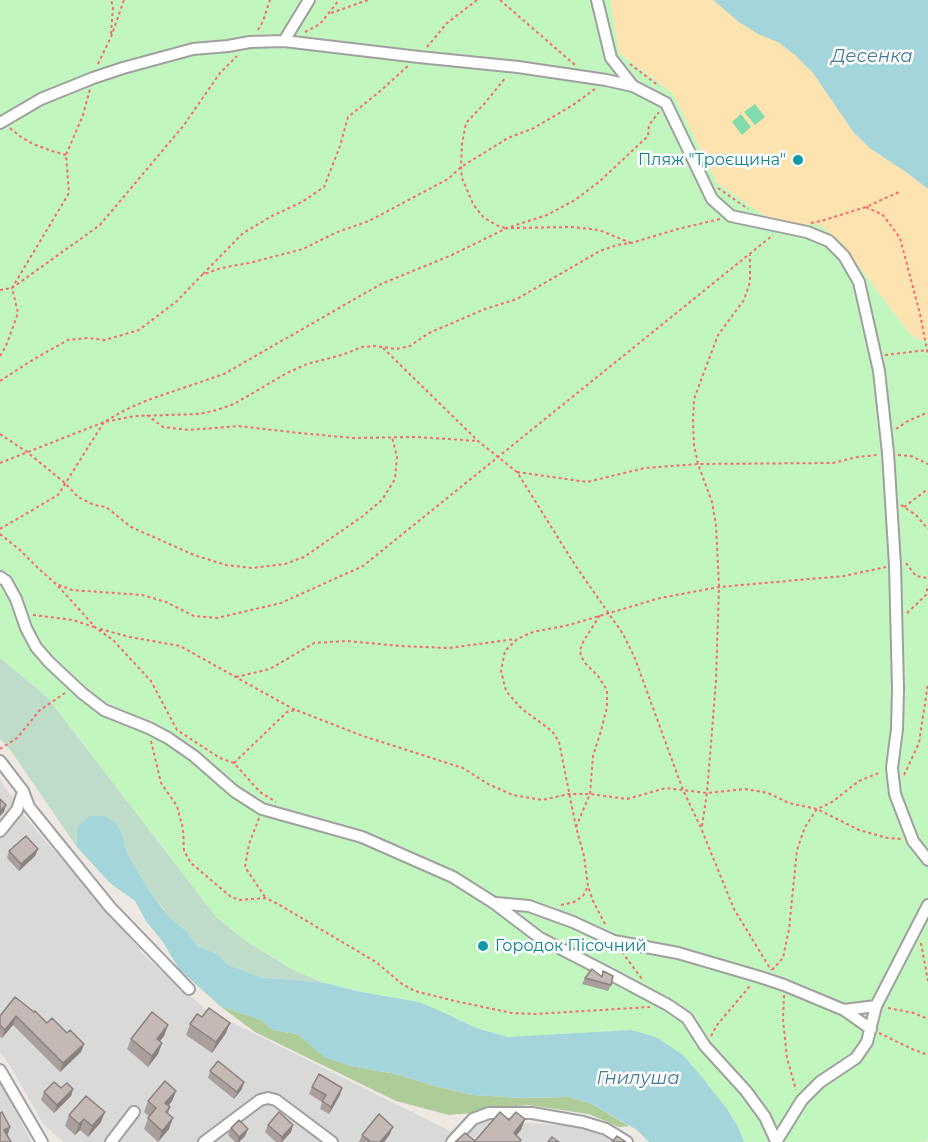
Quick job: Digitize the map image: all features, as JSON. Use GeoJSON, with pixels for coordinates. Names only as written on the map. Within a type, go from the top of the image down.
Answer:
{"type":"FeatureCollection","features":[{"type":"Feature","properties":{"kind":"street"},"geometry":{"type":"LineString","coordinates":[[284,41],[309,0]]}},
{"type":"Feature","properties":{"kind":"street"},"geometry":{"type":"LineString","coordinates":[[597,0],[611,58],[633,86]]}},
{"type":"Feature","properties":{"kind":"street"},"geometry":{"type":"LineString","coordinates":[[1,122],[41,99],[123,68],[193,49],[250,42],[284,41],[590,77],[633,86],[666,103],[712,199],[731,216],[807,232],[829,241],[844,256],[859,282],[879,371],[888,453],[897,628],[897,729],[892,768],[895,794],[913,841],[928,860]]}},
{"type":"Feature","properties":{"kind":"street"},"geometry":{"type":"LineString","coordinates":[[0,577],[6,582],[16,599],[26,628],[36,647],[49,662],[104,710],[168,738],[194,756],[234,791],[262,809],[362,837],[453,877],[494,903],[540,938],[668,1005],[687,1018],[705,1046],[746,1091],[765,1117],[776,1142]]}},
{"type":"Feature","properties":{"kind":"street"},"geometry":{"type":"LineString","coordinates":[[0,761],[23,791],[29,807],[110,907],[189,989]]}},
{"type":"Feature","properties":{"kind":"street"},"geometry":{"type":"LineString","coordinates":[[0,831],[17,810],[23,791]]}},
{"type":"Feature","properties":{"kind":"street"},"geometry":{"type":"LineString","coordinates":[[494,903],[529,906],[573,922],[614,941],[678,953],[784,985],[844,1010],[871,1029]]}},
{"type":"Feature","properties":{"kind":"street"},"geometry":{"type":"LineString","coordinates":[[776,1142],[802,1100],[820,1083],[856,1058],[867,1042],[876,1006],[928,905]]}},
{"type":"Feature","properties":{"kind":"street"},"geometry":{"type":"LineString","coordinates":[[844,1010],[876,1006]]}},
{"type":"Feature","properties":{"kind":"street"},"geometry":{"type":"LineString","coordinates":[[0,1070],[42,1142]]}},
{"type":"Feature","properties":{"kind":"street"},"geometry":{"type":"LineString","coordinates":[[204,1142],[260,1100],[268,1098],[276,1100],[332,1142]]}},
{"type":"Feature","properties":{"kind":"street"},"geometry":{"type":"LineString","coordinates":[[111,1142],[134,1112]]}},
{"type":"Feature","properties":{"kind":"street"},"geometry":{"type":"LineString","coordinates":[[452,1142],[472,1119],[489,1113],[532,1113],[583,1122],[606,1129],[627,1142]]}},
{"type":"Feature","properties":{"kind":"path"},"geometry":{"type":"LineString","coordinates":[[111,37],[113,0]]}},
{"type":"Feature","properties":{"kind":"path"},"geometry":{"type":"LineString","coordinates":[[0,356],[18,313],[12,288],[69,193],[66,154],[83,114],[93,78],[124,0]]}},
{"type":"Feature","properties":{"kind":"path"},"geometry":{"type":"LineString","coordinates":[[0,290],[12,288],[100,225],[184,125],[220,73],[250,42],[263,21],[270,0]]}},
{"type":"Feature","properties":{"kind":"path"},"geometry":{"type":"LineString","coordinates":[[302,34],[320,24],[339,0]]}},
{"type":"Feature","properties":{"kind":"path"},"geometry":{"type":"LineString","coordinates":[[329,14],[368,0]]}},
{"type":"Feature","properties":{"kind":"path"},"geometry":{"type":"LineString","coordinates":[[0,379],[68,340],[87,338],[105,340],[139,330],[177,302],[243,233],[302,202],[324,187],[340,146],[348,117],[418,57],[447,23],[477,0]]}},
{"type":"Feature","properties":{"kind":"path"},"geometry":{"type":"LineString","coordinates":[[500,0],[590,77]]}},
{"type":"Feature","properties":{"kind":"path"},"geometry":{"type":"LineString","coordinates":[[518,67],[505,78],[466,123],[461,167],[462,178],[473,204],[483,217],[496,225],[507,228],[572,227],[599,230],[632,243]]}},
{"type":"Feature","properties":{"kind":"path"},"geometry":{"type":"LineString","coordinates":[[202,275],[221,268],[303,249],[334,233],[369,221],[448,179],[461,167],[508,138],[534,128],[573,105],[606,80]]}},
{"type":"Feature","properties":{"kind":"path"},"geometry":{"type":"LineString","coordinates":[[0,463],[104,422],[148,400],[224,374],[381,284],[452,255],[507,228],[547,215],[576,200],[648,136],[649,124],[666,103]]}},
{"type":"Feature","properties":{"kind":"path"},"geometry":{"type":"LineString","coordinates":[[1,122],[33,144],[52,152],[66,154]]}},
{"type":"Feature","properties":{"kind":"path"},"geometry":{"type":"LineString","coordinates":[[811,223],[866,207],[899,192]]}},
{"type":"Feature","properties":{"kind":"path"},"geometry":{"type":"LineString","coordinates":[[866,207],[883,215],[900,238],[928,352],[876,356]]}},
{"type":"Feature","properties":{"kind":"path"},"geometry":{"type":"LineString","coordinates":[[0,529],[58,495],[104,422],[135,416],[199,414],[217,410],[234,404],[307,364],[342,355],[362,346],[396,349],[410,346],[429,333],[485,309],[517,299],[600,251],[731,216]]}},
{"type":"Feature","properties":{"kind":"path"},"geometry":{"type":"LineString","coordinates":[[56,584],[72,590],[142,595],[166,602],[194,616],[217,618],[281,603],[363,566],[783,227]]}},
{"type":"Feature","properties":{"kind":"path"},"geometry":{"type":"LineString","coordinates":[[701,828],[707,793],[716,681],[719,587],[716,525],[712,502],[698,464],[694,445],[694,399],[718,335],[744,300],[750,282],[750,255]]}},
{"type":"Feature","properties":{"kind":"path"},"geometry":{"type":"LineString","coordinates":[[383,348],[478,441],[517,472],[575,565],[623,634],[634,656],[683,790],[734,909],[772,970],[783,958],[789,929],[797,850],[805,827],[817,809],[831,802],[859,781],[892,768]]}},
{"type":"Feature","properties":{"kind":"path"},"geometry":{"type":"LineString","coordinates":[[886,435],[906,422],[928,414]]}},
{"type":"Feature","properties":{"kind":"path"},"geometry":{"type":"LineString","coordinates":[[147,415],[163,428],[189,430],[238,426],[353,438],[417,437],[478,441]]}},
{"type":"Feature","properties":{"kind":"path"},"geometry":{"type":"LineString","coordinates":[[0,434],[27,452],[65,483],[78,497],[94,505],[106,507],[131,526],[194,555],[226,565],[252,568],[285,564],[304,557],[382,500],[395,479],[397,457],[392,437]]}},
{"type":"Feature","properties":{"kind":"path"},"geometry":{"type":"LineString","coordinates":[[517,472],[587,482],[645,468],[698,464],[833,463],[888,453],[911,456],[928,464]]}},
{"type":"Feature","properties":{"kind":"path"},"geometry":{"type":"LineString","coordinates":[[904,507],[928,489]]}},
{"type":"Feature","properties":{"kind":"path"},"geometry":{"type":"LineString","coordinates":[[891,498],[916,515],[928,529]]}},
{"type":"Feature","properties":{"kind":"path"},"geometry":{"type":"LineString","coordinates":[[0,534],[56,584],[96,628],[113,640],[150,681],[177,730],[220,758],[234,764],[260,792],[281,804]]}},
{"type":"Feature","properties":{"kind":"path"},"geometry":{"type":"LineString","coordinates":[[894,549],[916,576],[928,578]]}},
{"type":"Feature","properties":{"kind":"path"},"geometry":{"type":"LineString","coordinates":[[236,677],[270,669],[314,643],[347,641],[449,648],[517,639],[533,632],[570,625],[660,598],[719,587],[844,576],[895,565]]}},
{"type":"Feature","properties":{"kind":"path"},"geometry":{"type":"LineString","coordinates":[[897,628],[909,610],[926,595],[928,585]]}},
{"type":"Feature","properties":{"kind":"path"},"geometry":{"type":"LineString","coordinates":[[21,613],[73,620],[130,637],[180,646],[296,710],[363,736],[463,768],[488,784],[513,795],[542,800],[569,794],[590,794],[627,799],[666,788],[707,793],[745,789],[768,793],[789,803],[817,809],[859,830],[886,838],[913,841]]}},
{"type":"Feature","properties":{"kind":"path"},"geometry":{"type":"LineString","coordinates":[[576,826],[590,794],[593,756],[607,707],[607,690],[598,676],[585,663],[580,650],[600,615]]}},
{"type":"Feature","properties":{"kind":"path"},"geometry":{"type":"LineString","coordinates":[[517,639],[506,651],[501,671],[506,691],[522,709],[552,731],[559,742],[593,901],[614,941],[643,980]]}},
{"type":"Feature","properties":{"kind":"path"},"geometry":{"type":"LineString","coordinates":[[895,794],[919,743],[928,683]]}},
{"type":"Feature","properties":{"kind":"path"},"geometry":{"type":"LineString","coordinates":[[0,749],[17,738],[40,710],[75,686]]}},
{"type":"Feature","properties":{"kind":"path"},"geometry":{"type":"LineString","coordinates":[[234,764],[287,712],[296,710]]}},
{"type":"Feature","properties":{"kind":"path"},"geometry":{"type":"LineString","coordinates":[[149,728],[161,783],[177,806],[183,829],[184,851],[191,863],[231,897],[240,900],[265,897]]}},
{"type":"Feature","properties":{"kind":"path"},"geometry":{"type":"LineString","coordinates":[[260,792],[262,809],[249,844],[245,867],[265,897],[376,962],[402,984],[415,991],[512,1013],[536,1014],[668,1005]]}},
{"type":"Feature","properties":{"kind":"path"},"geometry":{"type":"LineString","coordinates":[[551,906],[574,902],[583,896],[588,885]]}},
{"type":"Feature","properties":{"kind":"path"},"geometry":{"type":"LineString","coordinates":[[918,925],[928,981]]}},
{"type":"Feature","properties":{"kind":"path"},"geometry":{"type":"LineString","coordinates":[[705,1046],[717,1025],[760,977]]}},
{"type":"Feature","properties":{"kind":"path"},"geometry":{"type":"LineString","coordinates":[[784,985],[783,1019],[787,1058],[794,1086],[802,1100]]}},
{"type":"Feature","properties":{"kind":"path"},"geometry":{"type":"LineString","coordinates":[[876,1006],[914,1013],[928,1019]]}},
{"type":"Feature","properties":{"kind":"path"},"geometry":{"type":"LineString","coordinates":[[871,1029],[928,1055]]}},
{"type":"Feature","properties":{"kind":"shaded area"},"geometry":{"type":"Polygon","coordinates":[[[0,779],[21,812],[147,958],[205,1009],[450,1131],[489,1120],[581,1127],[618,1142],[64,1142],[43,1124],[0,1052],[0,779]]]}},
{"type":"Feature","properties":{"kind":"shaded area"},"geometry":{"type":"Polygon","coordinates":[[[0,1082],[10,1098],[31,1142],[0,1142],[0,1082]]]}},
{"type":"Feature","properties":{"kind":"green space"},"geometry":{"type":"Polygon","coordinates":[[[0,0],[610,0],[619,53],[673,94],[717,183],[766,217],[782,223],[820,225],[843,245],[909,333],[918,340],[928,341],[928,1140],[923,1142],[744,1142],[727,1109],[683,1055],[631,1030],[507,1037],[476,1028],[438,1010],[325,983],[297,972],[250,944],[217,918],[47,697],[0,658],[0,0]]]}},
{"type":"Feature","properties":{"kind":"green space"},"geometry":{"type":"Polygon","coordinates":[[[755,104],[765,117],[755,125],[744,112],[755,104]]]}},
{"type":"Feature","properties":{"kind":"green space"},"geometry":{"type":"Polygon","coordinates":[[[741,114],[751,127],[742,135],[732,122],[741,114]]]}},
{"type":"Feature","properties":{"kind":"green space"},"geometry":{"type":"Polygon","coordinates":[[[0,658],[47,697],[217,918],[250,944],[297,972],[325,983],[259,977],[228,965],[215,953],[198,947],[185,930],[172,920],[147,887],[127,853],[123,837],[78,826],[76,846],[11,751],[0,739],[0,658]]]}},
{"type":"Feature","properties":{"kind":"green space"},"geometry":{"type":"Polygon","coordinates":[[[220,1006],[261,1020],[273,1030],[297,1034],[311,1045],[350,1066],[396,1074],[473,1095],[522,1098],[568,1097],[592,1104],[629,1126],[619,1127],[589,1114],[528,1105],[449,1115],[396,1101],[255,1032],[220,1006]]]}},
{"type":"Feature","properties":{"kind":"sand","name":"Пляж \"Троєщина\""},"geometry":{"type":"Polygon","coordinates":[[[610,0],[713,0],[739,22],[758,34],[778,42],[795,55],[813,73],[854,133],[871,149],[928,189],[928,341],[918,340],[909,333],[843,245],[766,217],[717,183],[673,94],[619,53],[610,0]]]}},
{"type":"Feature","properties":{"kind":"water","name":"Десенка"},"geometry":{"type":"Polygon","coordinates":[[[713,0],[928,0],[928,189],[871,149],[854,133],[813,73],[795,55],[778,42],[758,34],[739,22],[713,0]]]}},
{"type":"Feature","properties":{"kind":"water","name":"Гнилуша"},"geometry":{"type":"Polygon","coordinates":[[[90,816],[105,816],[117,825],[127,853],[162,908],[185,930],[198,947],[215,953],[228,965],[259,977],[325,983],[419,1002],[476,1028],[507,1037],[631,1030],[656,1037],[683,1055],[701,1076],[727,1109],[744,1142],[649,1142],[637,1130],[592,1104],[568,1097],[522,1098],[473,1095],[396,1074],[350,1066],[325,1058],[297,1034],[273,1030],[261,1020],[220,1006],[179,969],[135,901],[110,883],[76,846],[78,826],[90,816]]]}},
{"type":"Feature","properties":{"kind":"building"},"geometry":{"type":"Polygon","coordinates":[[[0,799],[6,805],[0,811],[0,799]]]}},
{"type":"Feature","properties":{"kind":"building"},"geometry":{"type":"Polygon","coordinates":[[[26,836],[38,849],[21,864],[9,851],[26,836]]]}},
{"type":"Feature","properties":{"kind":"building"},"geometry":{"type":"Polygon","coordinates":[[[592,969],[602,977],[603,971],[613,976],[611,985],[585,978],[592,969]]]}},
{"type":"Feature","properties":{"kind":"building"},"geometry":{"type":"Polygon","coordinates":[[[15,997],[47,1023],[52,1018],[67,1033],[70,1030],[84,1044],[63,1063],[16,1016],[5,1030],[0,1025],[0,1016],[15,997]]]}},
{"type":"Feature","properties":{"kind":"building"},"geometry":{"type":"Polygon","coordinates":[[[209,1008],[230,1023],[216,1042],[190,1024],[197,1014],[202,1017],[209,1008]]]}},
{"type":"Feature","properties":{"kind":"building"},"geometry":{"type":"Polygon","coordinates":[[[152,1012],[168,1025],[157,1039],[162,1043],[152,1056],[131,1039],[152,1012]]]}},
{"type":"Feature","properties":{"kind":"building"},"geometry":{"type":"Polygon","coordinates":[[[218,1061],[244,1082],[237,1092],[210,1071],[218,1061]]]}},
{"type":"Feature","properties":{"kind":"building"},"geometry":{"type":"Polygon","coordinates":[[[319,1074],[342,1088],[331,1107],[322,1101],[326,1095],[312,1087],[319,1074]]]}},
{"type":"Feature","properties":{"kind":"building"},"geometry":{"type":"Polygon","coordinates":[[[165,1081],[176,1091],[165,1103],[170,1107],[166,1112],[173,1118],[162,1131],[148,1118],[156,1108],[148,1101],[165,1081]]]}},
{"type":"Feature","properties":{"kind":"building"},"geometry":{"type":"Polygon","coordinates":[[[54,1082],[61,1088],[67,1083],[73,1089],[57,1105],[44,1092],[54,1082]]]}},
{"type":"Feature","properties":{"kind":"building"},"geometry":{"type":"Polygon","coordinates":[[[86,1096],[105,1112],[92,1126],[84,1119],[79,1124],[69,1115],[86,1096]]]}},
{"type":"Feature","properties":{"kind":"building"},"geometry":{"type":"Polygon","coordinates":[[[2,1112],[10,1127],[4,1130],[11,1142],[0,1142],[0,1113],[2,1112]]]}},
{"type":"Feature","properties":{"kind":"building"},"geometry":{"type":"Polygon","coordinates":[[[279,1112],[293,1125],[282,1137],[268,1125],[279,1112]]]}},
{"type":"Feature","properties":{"kind":"building"},"geometry":{"type":"Polygon","coordinates":[[[500,1112],[509,1120],[516,1112],[525,1119],[514,1133],[521,1140],[519,1142],[455,1142],[465,1133],[475,1141],[500,1112]]]}},
{"type":"Feature","properties":{"kind":"building"},"geometry":{"type":"Polygon","coordinates":[[[379,1114],[393,1127],[380,1142],[371,1142],[362,1135],[379,1114]]]}},
{"type":"Feature","properties":{"kind":"building"},"geometry":{"type":"Polygon","coordinates":[[[239,1120],[248,1129],[239,1137],[231,1128],[239,1120]]]}},
{"type":"Feature","properties":{"kind":"building"},"geometry":{"type":"Polygon","coordinates":[[[617,1136],[626,1142],[612,1142],[617,1136]]]}},
{"type":"Feature","properties":{"kind":"building"},"geometry":{"type":"Polygon","coordinates":[[[552,1137],[559,1142],[548,1142],[552,1137]]]}},
{"type":"Feature","properties":{"kind":"place","name":"Пляж \"Троєщина\""},"geometry":{"type":"Point","coordinates":[798,160]}},
{"type":"Feature","properties":{"kind":"place","name":"Городок Пісочний"},"geometry":{"type":"Point","coordinates":[483,946]}}]}
